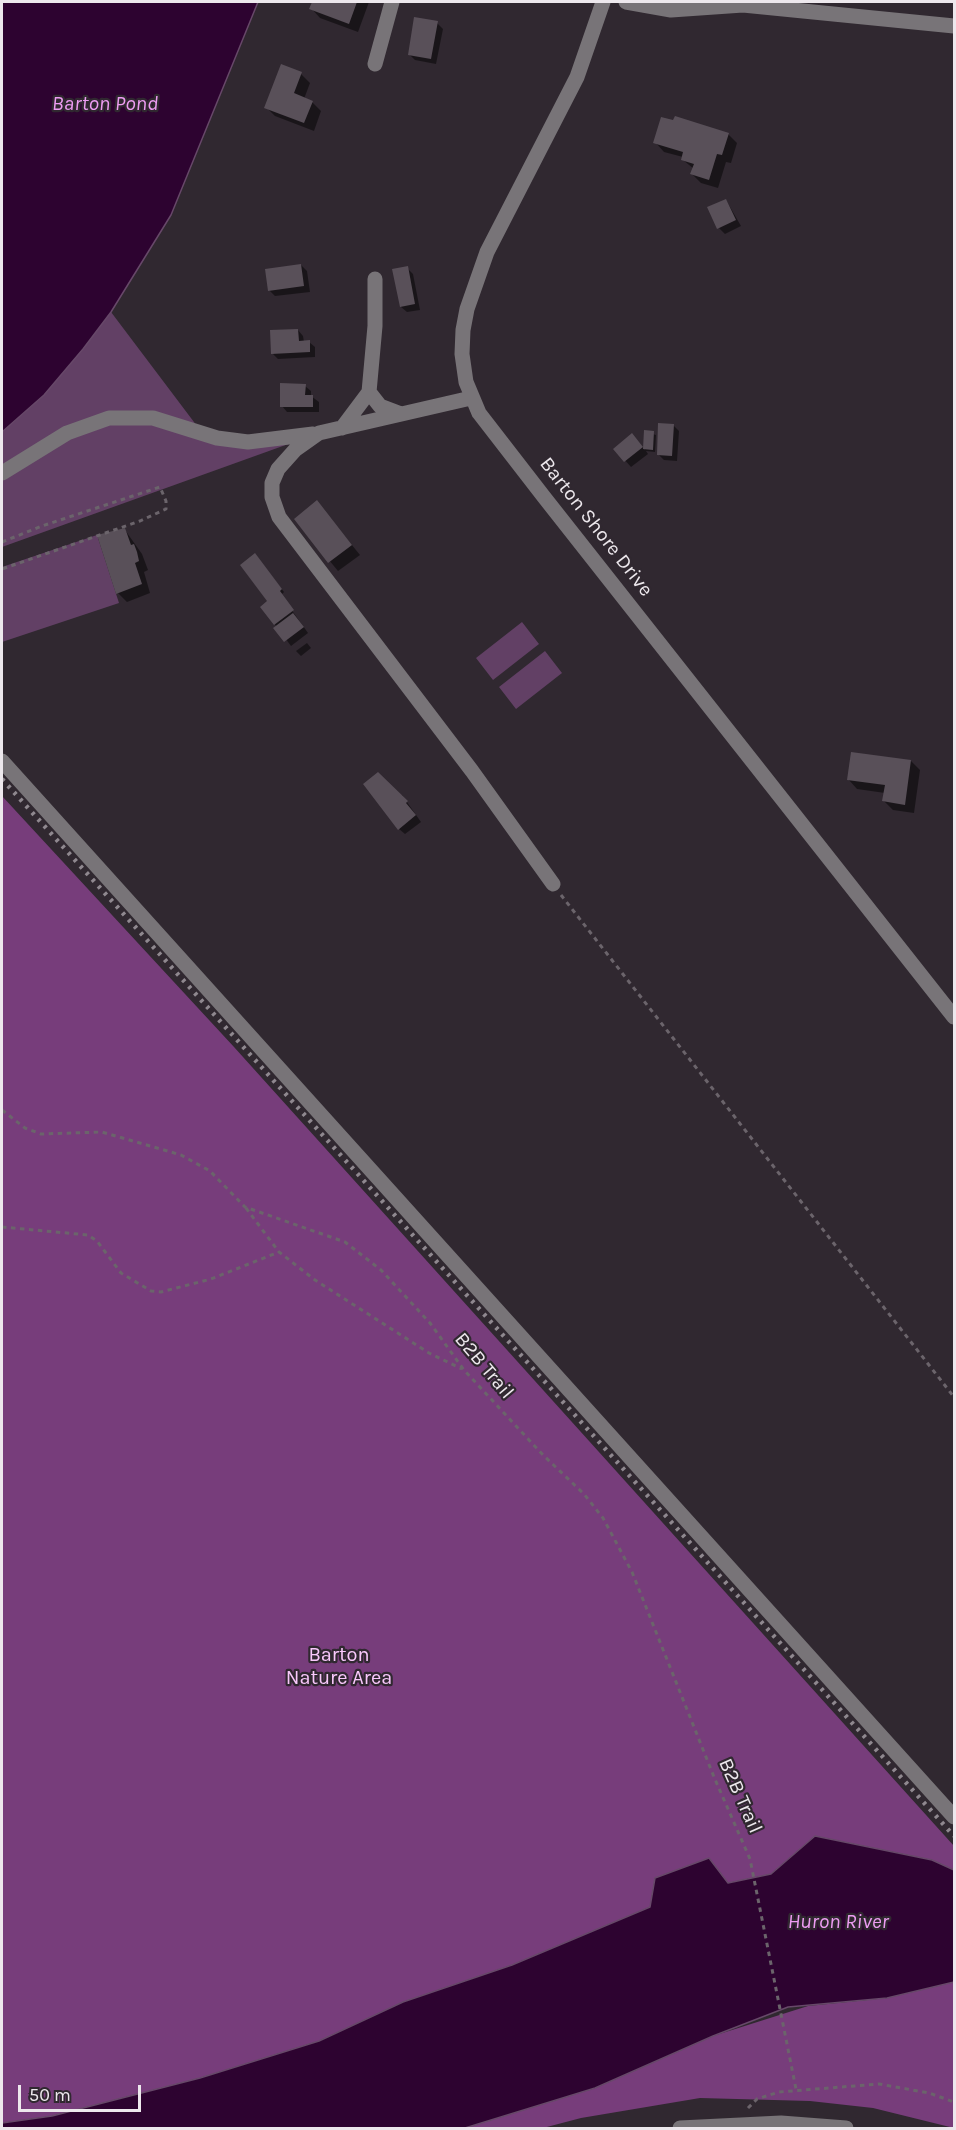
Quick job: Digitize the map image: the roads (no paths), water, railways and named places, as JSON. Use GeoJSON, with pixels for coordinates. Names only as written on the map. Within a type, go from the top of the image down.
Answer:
{"type":"FeatureCollection","features":[{"type":"Feature","properties":{"kind":"street"},"geometry":{"type":"LineString","coordinates":[[375,64],[392,2]]}},
{"type":"Feature","properties":{"kind":"street","name":"Barton Shore Drive"},"geometry":{"type":"LineString","coordinates":[[603,2],[578,77],[487,252],[470,300],[461,342],[464,375],[471,398],[479,413],[543,497],[954,1017]]}},
{"type":"Feature","properties":{"kind":"street"},"geometry":{"type":"LineString","coordinates":[[626,2],[671,10],[742,5],[954,26]]}},
{"type":"Feature","properties":{"kind":"street"},"geometry":{"type":"LineString","coordinates":[[342,428],[369,392],[375,326],[375,279]]}},
{"type":"Feature","properties":{"kind":"street"},"geometry":{"type":"LineString","coordinates":[[369,392],[380,406],[401,414]]}},
{"type":"Feature","properties":{"kind":"street"},"geometry":{"type":"LineString","coordinates":[[2,473],[67,433],[109,418],[153,418],[217,438],[248,442],[319,434],[471,398]]}},
{"type":"Feature","properties":{"kind":"street"},"geometry":{"type":"LineString","coordinates":[[319,434],[295,450],[278,469],[272,490],[277,513],[465,762],[553,884]]}},
{"type":"Feature","properties":{"kind":"street"},"geometry":{"type":"LineString","coordinates":[[2,761],[954,1816]]}},
{"type":"Feature","properties":{"kind":"street"},"geometry":{"type":"LineString","coordinates":[[680,2128],[781,2123],[846,2128]]}},
{"type":"Feature","properties":{"kind":"water","name":"Barton Pond"},"geometry":{"type":"Polygon","coordinates":[[[2,2],[258,2],[171,215],[111,312],[83,349],[44,395],[2,432],[2,2]]]}},
{"type":"Feature","properties":{"kind":"water","name":"Huron River"},"geometry":{"type":"Polygon","coordinates":[[[815,1836],[932,1860],[954,1870],[954,1982],[887,1998],[788,2007],[713,2036],[595,2088],[465,2128],[2,2128],[2,2123],[52,2116],[200,2078],[319,2041],[403,2002],[512,1965],[650,1907],[655,1878],[709,1858],[728,1883],[771,1874],[815,1836]]]}},
{"type":"Feature","properties":{"kind":"railway"},"geometry":{"type":"LineString","coordinates":[[2,779],[954,1836]]}},
{"type":"Feature","properties":{"kind":"park label","name":"Barton Nature Area"},"geometry":{"type":"Point","coordinates":[339,1666]}}]}
